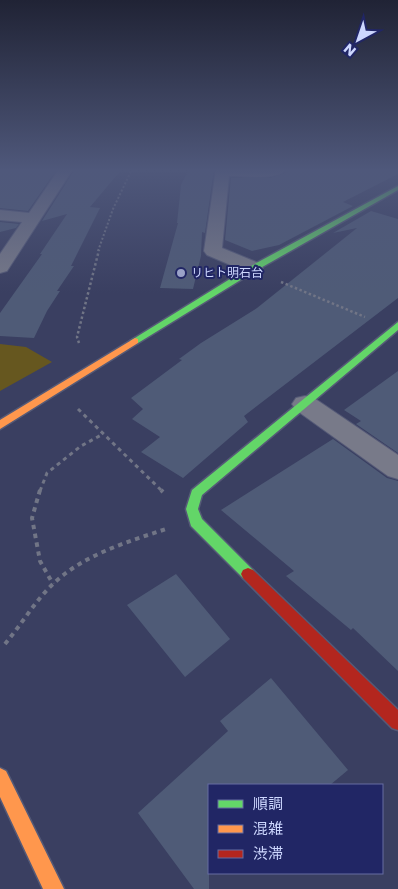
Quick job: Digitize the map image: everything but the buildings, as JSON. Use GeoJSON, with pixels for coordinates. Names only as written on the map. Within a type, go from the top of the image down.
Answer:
{"type":"FeatureCollection","features":[{"type":"Feature","properties":{"kind":"street"},"geometry":{"type":"LineString","coordinates":[[0,267],[38,210]]}},
{"type":"Feature","properties":{"kind":"street"},"geometry":{"type":"LineString","coordinates":[[218,210],[213,251],[254,268]]}},
{"type":"Feature","properties":{"kind":"street"},"geometry":{"type":"LineString","coordinates":[[0,425],[254,268],[358,210]]}},
{"type":"Feature","properties":{"kind":"street"},"geometry":{"type":"LineString","coordinates":[[0,214],[33,218]]}},
{"type":"Feature","properties":{"kind":"street"},"geometry":{"type":"LineString","coordinates":[[397,329],[196,493],[192,509],[196,522],[398,722]]}},
{"type":"Feature","properties":{"kind":"street"},"geometry":{"type":"LineString","coordinates":[[305,404],[398,469]]}},
{"type":"Feature","properties":{"kind":"street"},"geometry":{"type":"LineString","coordinates":[[0,777],[54,889]]}},
{"type":"Feature","properties":{"kind":"path"},"geometry":{"type":"LineString","coordinates":[[82,350],[77,337],[91,273],[112,210]]}},
{"type":"Feature","properties":{"kind":"path"},"geometry":{"type":"LineString","coordinates":[[273,279],[397,329]]}},
{"type":"Feature","properties":{"kind":"path"},"geometry":{"type":"LineString","coordinates":[[71,403],[167,496],[192,509]]}},
{"type":"Feature","properties":{"kind":"path"},"geometry":{"type":"LineString","coordinates":[[53,584],[40,561],[32,518],[40,493],[47,473],[81,446],[103,434]]}},
{"type":"Feature","properties":{"kind":"path"},"geometry":{"type":"LineString","coordinates":[[5,644],[53,584],[76,566],[113,547],[158,530],[196,522]]}},
{"type":"Feature","properties":{"kind":"shaded area"},"geometry":{"type":"Polygon","coordinates":[[[0,344],[26,347],[52,362],[0,391],[0,344]]]}},
{"type":"Feature","properties":{"kind":"traffic: fast"},"geometry":{"type":"LineString","coordinates":[[135,341],[254,268],[358,210]]}},
{"type":"Feature","properties":{"kind":"traffic: fast"},"geometry":{"type":"LineString","coordinates":[[248,574],[196,522],[192,509],[196,493],[398,325]]}},
{"type":"Feature","properties":{"kind":"traffic: slow"},"geometry":{"type":"LineString","coordinates":[[0,425],[135,341]]}},
{"type":"Feature","properties":{"kind":"traffic: slow"},"geometry":{"type":"LineString","coordinates":[[0,777],[54,889]]}},
{"type":"Feature","properties":{"kind":"traffic: jam"},"geometry":{"type":"LineString","coordinates":[[248,574],[398,722]]}},
{"type":"Feature","properties":{"kind":"place","name":"リヒト明石台"},"geometry":{"type":"Point","coordinates":[181,273]}}]}
